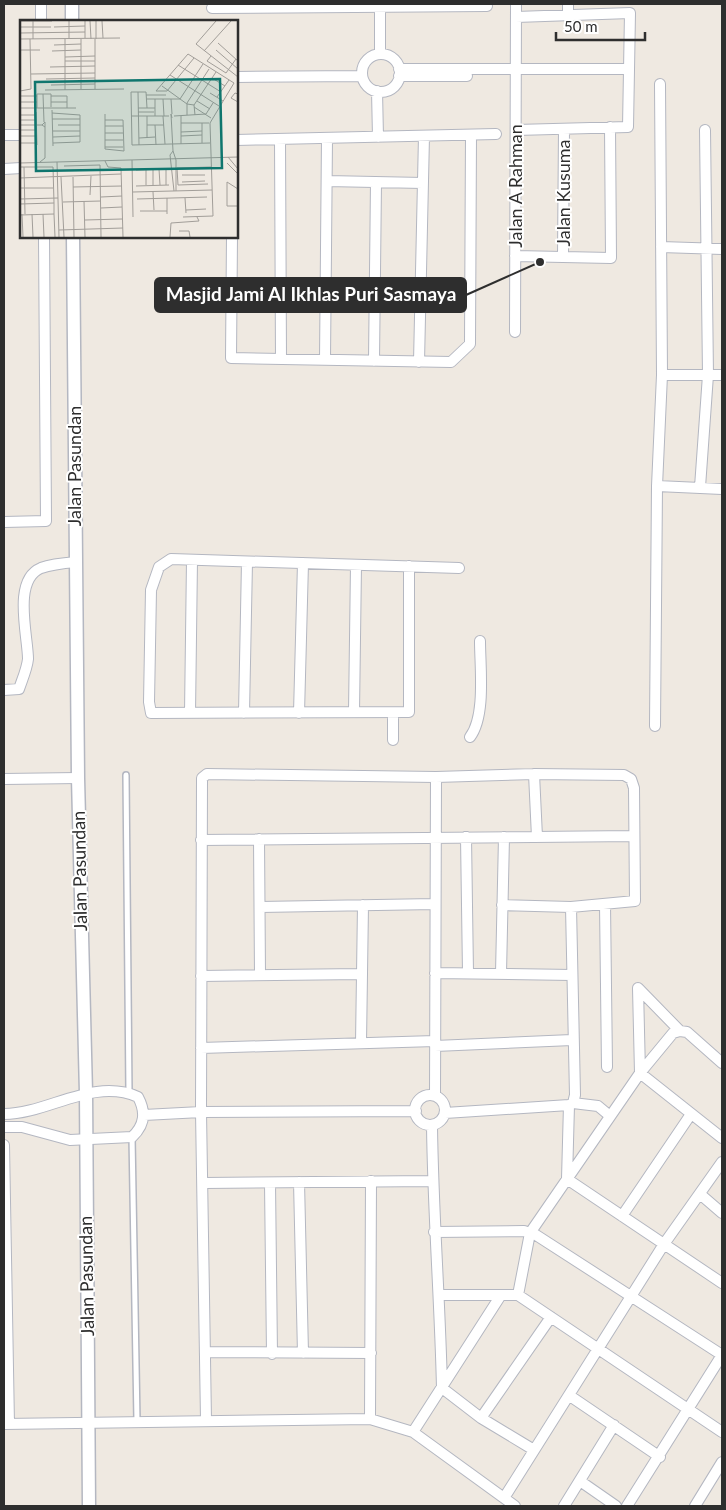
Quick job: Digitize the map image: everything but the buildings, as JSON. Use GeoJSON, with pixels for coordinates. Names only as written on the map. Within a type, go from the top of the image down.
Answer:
{"type":"FeatureCollection","features":[{"type":"Feature","properties":{"kind":"street"},"geometry":{"type":"LineString","coordinates":[[41,4],[41,20]]}},
{"type":"Feature","properties":{"kind":"street"},"geometry":{"type":"LineString","coordinates":[[72,4],[73,20]]}},
{"type":"Feature","properties":{"kind":"street","name":"Jalan A Rahman"},"geometry":{"type":"LineString","coordinates":[[514,332],[516,4]]}},
{"type":"Feature","properties":{"kind":"street"},"geometry":{"type":"LineString","coordinates":[[568,4],[568,15]]}},
{"type":"Feature","properties":{"kind":"street"},"geometry":{"type":"LineString","coordinates":[[212,8],[234,6],[487,6]]}},
{"type":"Feature","properties":{"kind":"street"},"geometry":{"type":"LineString","coordinates":[[380,6],[380,54]]}},
{"type":"Feature","properties":{"kind":"street"},"geometry":{"type":"LineString","coordinates":[[516,17],[568,15],[616,9],[630,13],[628,127],[516,130]]}},
{"type":"Feature","properties":{"kind":"street"},"geometry":{"type":"LineString","coordinates":[[380,54],[389,56],[396,61],[399,73],[391,89],[377,92],[365,83],[362,74],[364,63],[371,56],[380,54]]}},
{"type":"Feature","properties":{"kind":"street"},"geometry":{"type":"LineString","coordinates":[[399,73],[629,72]]}},
{"type":"Feature","properties":{"kind":"street"},"geometry":{"type":"LineString","coordinates":[[238,73],[362,74]]}},
{"type":"Feature","properties":{"kind":"street"},"geometry":{"type":"LineString","coordinates":[[238,77],[362,74]]}},
{"type":"Feature","properties":{"kind":"street"},"geometry":{"type":"LineString","coordinates":[[655,726],[656,486],[662,375],[660,84]]}},
{"type":"Feature","properties":{"kind":"street"},"geometry":{"type":"LineString","coordinates":[[377,92],[378,137]]}},
{"type":"Feature","properties":{"kind":"street"},"geometry":{"type":"LineString","coordinates":[[515,256],[611,258],[610,128]]}},
{"type":"Feature","properties":{"kind":"street","name":"Jalan Kusuma"},"geometry":{"type":"LineString","coordinates":[[563,256],[564,129]]}},
{"type":"Feature","properties":{"kind":"street"},"geometry":{"type":"LineString","coordinates":[[700,487],[708,375],[708,249],[705,130]]}},
{"type":"Feature","properties":{"kind":"street"},"geometry":{"type":"LineString","coordinates":[[238,140],[496,134]]}},
{"type":"Feature","properties":{"kind":"street"},"geometry":{"type":"LineString","coordinates":[[4,135],[20,135]]}},
{"type":"Feature","properties":{"kind":"street"},"geometry":{"type":"LineString","coordinates":[[232,238],[232,358],[451,362],[470,344],[471,135]]}},
{"type":"Feature","properties":{"kind":"street"},"geometry":{"type":"LineString","coordinates":[[419,362],[424,136]]}},
{"type":"Feature","properties":{"kind":"street"},"geometry":{"type":"LineString","coordinates":[[325,360],[327,138]]}},
{"type":"Feature","properties":{"kind":"street"},"geometry":{"type":"LineString","coordinates":[[280,139],[281,359]]}},
{"type":"Feature","properties":{"kind":"street"},"geometry":{"type":"LineString","coordinates":[[4,169],[20,168]]}},
{"type":"Feature","properties":{"kind":"street"},"geometry":{"type":"LineString","coordinates":[[326,181],[423,183]]}},
{"type":"Feature","properties":{"kind":"street"},"geometry":{"type":"LineString","coordinates":[[374,360],[376,182]]}},
{"type":"Feature","properties":{"kind":"street"},"geometry":{"type":"LineString","coordinates":[[4,522],[46,521],[44,238]]}},
{"type":"Feature","properties":{"kind":"street","name":"Jalan Pasundan"},"geometry":{"type":"LineString","coordinates":[[73,238],[78,778],[86,1093],[89,1506]]}},
{"type":"Feature","properties":{"kind":"street"},"geometry":{"type":"LineString","coordinates":[[662,247],[722,249]]}},
{"type":"Feature","properties":{"kind":"street"},"geometry":{"type":"LineString","coordinates":[[662,375],[722,375]]}},
{"type":"Feature","properties":{"kind":"street"},"geometry":{"type":"LineString","coordinates":[[656,486],[722,489]]}},
{"type":"Feature","properties":{"kind":"street"},"geometry":{"type":"LineString","coordinates":[[410,566],[409,712],[152,714],[149,702],[151,590],[159,567],[171,559],[247,562],[410,566],[459,568]]}},
{"type":"Feature","properties":{"kind":"street"},"geometry":{"type":"LineString","coordinates":[[190,713],[192,560]]}},
{"type":"Feature","properties":{"kind":"street"},"geometry":{"type":"LineString","coordinates":[[4,690],[19,689],[28,661],[23,616],[28,580],[39,569],[76,562]]}},
{"type":"Feature","properties":{"kind":"street"},"geometry":{"type":"LineString","coordinates":[[244,713],[247,562]]}},
{"type":"Feature","properties":{"kind":"street"},"geometry":{"type":"LineString","coordinates":[[299,712],[303,563]]}},
{"type":"Feature","properties":{"kind":"street"},"geometry":{"type":"LineString","coordinates":[[354,712],[356,565]]}},
{"type":"Feature","properties":{"kind":"street"},"geometry":{"type":"LineString","coordinates":[[470,736],[476,728],[479,708],[480,641]]}},
{"type":"Feature","properties":{"kind":"street"},"geometry":{"type":"LineString","coordinates":[[392,740],[393,712]]}},
{"type":"Feature","properties":{"kind":"street"},"geometry":{"type":"LineString","coordinates":[[206,1420],[201,1048],[200,781],[207,774],[436,777],[534,774],[628,776],[634,788],[635,901],[572,907],[502,905]]}},
{"type":"Feature","properties":{"kind":"street"},"geometry":{"type":"LineString","coordinates":[[534,774],[538,837]]}},
{"type":"Feature","properties":{"kind":"street"},"geometry":{"type":"LineString","coordinates":[[435,1096],[436,777]]}},
{"type":"Feature","properties":{"kind":"street"},"geometry":{"type":"LineString","coordinates":[[4,779],[78,778]]}},
{"type":"Feature","properties":{"kind":"street"},"geometry":{"type":"LineString","coordinates":[[200,840],[634,836]]}},
{"type":"Feature","properties":{"kind":"street"},"geometry":{"type":"LineString","coordinates":[[466,837],[468,973]]}},
{"type":"Feature","properties":{"kind":"street"},"geometry":{"type":"LineString","coordinates":[[501,973],[504,837]]}},
{"type":"Feature","properties":{"kind":"street"},"geometry":{"type":"LineString","coordinates":[[260,840],[260,975]]}},
{"type":"Feature","properties":{"kind":"street"},"geometry":{"type":"LineString","coordinates":[[260,907],[435,904]]}},
{"type":"Feature","properties":{"kind":"street"},"geometry":{"type":"LineString","coordinates":[[605,904],[607,1067]]}},
{"type":"Feature","properties":{"kind":"street"},"geometry":{"type":"LineString","coordinates":[[361,1043],[363,905]]}},
{"type":"Feature","properties":{"kind":"street"},"geometry":{"type":"LineString","coordinates":[[567,1179],[571,1104],[575,1095],[572,1040],[572,907]]}},
{"type":"Feature","properties":{"kind":"street"},"geometry":{"type":"LineString","coordinates":[[435,973],[572,975]]}},
{"type":"Feature","properties":{"kind":"street"},"geometry":{"type":"LineString","coordinates":[[201,976],[362,974]]}},
{"type":"Feature","properties":{"kind":"street"},"geometry":{"type":"LineString","coordinates":[[640,1074],[638,988],[680,1031]]}},
{"type":"Feature","properties":{"kind":"street"},"geometry":{"type":"LineString","coordinates":[[518,1295],[530,1233],[640,1074],[673,1033],[687,1032],[722,1063]]}},
{"type":"Feature","properties":{"kind":"street"},"geometry":{"type":"LineString","coordinates":[[201,1048],[361,1043],[572,1040]]}},
{"type":"Feature","properties":{"kind":"street"},"geometry":{"type":"LineString","coordinates":[[640,1074],[722,1138]]}},
{"type":"Feature","properties":{"kind":"street"},"geometry":{"type":"LineString","coordinates":[[4,1114],[22,1114],[86,1093],[129,1093],[138,1097],[144,1115],[142,1126],[132,1136],[70,1140],[22,1127],[4,1127]]}},
{"type":"Feature","properties":{"kind":"street"},"geometry":{"type":"LineString","coordinates":[[435,1096],[441,1099],[445,1113],[442,1119],[432,1125],[423,1123],[416,1111],[421,1098],[435,1096]]}},
{"type":"Feature","properties":{"kind":"street"},"geometry":{"type":"LineString","coordinates":[[445,1113],[571,1104],[598,1106],[610,1116]]}},
{"type":"Feature","properties":{"kind":"street"},"geometry":{"type":"LineString","coordinates":[[144,1115],[202,1112],[416,1111]]}},
{"type":"Feature","properties":{"kind":"street"},"geometry":{"type":"LineString","coordinates":[[622,1216],[691,1114]]}},
{"type":"Feature","properties":{"kind":"street"},"geometry":{"type":"LineString","coordinates":[[432,1125],[434,1232],[440,1295],[442,1388]]}},
{"type":"Feature","properties":{"kind":"street"},"geometry":{"type":"LineString","coordinates":[[4,1145],[6,1424],[370,1419],[413,1432],[515,1506]]}},
{"type":"Feature","properties":{"kind":"street"},"geometry":{"type":"LineString","coordinates":[[504,1498],[664,1244],[722,1162]]}},
{"type":"Feature","properties":{"kind":"street"},"geometry":{"type":"LineString","coordinates":[[567,1179],[722,1283]]}},
{"type":"Feature","properties":{"kind":"street"},"geometry":{"type":"LineString","coordinates":[[370,1419],[371,1181]]}},
{"type":"Feature","properties":{"kind":"street"},"geometry":{"type":"LineString","coordinates":[[204,1183],[270,1184],[433,1181]]}},
{"type":"Feature","properties":{"kind":"street"},"geometry":{"type":"LineString","coordinates":[[299,1182],[303,1353]]}},
{"type":"Feature","properties":{"kind":"street"},"geometry":{"type":"LineString","coordinates":[[270,1184],[272,1354]]}},
{"type":"Feature","properties":{"kind":"street"},"geometry":{"type":"LineString","coordinates":[[700,1194],[722,1213]]}},
{"type":"Feature","properties":{"kind":"street"},"geometry":{"type":"LineString","coordinates":[[434,1232],[530,1233],[722,1355],[660,1457],[627,1506]]}},
{"type":"Feature","properties":{"kind":"street"},"geometry":{"type":"LineString","coordinates":[[440,1295],[518,1295],[722,1432]]}},
{"type":"Feature","properties":{"kind":"street"},"geometry":{"type":"LineString","coordinates":[[413,1432],[501,1295]]}},
{"type":"Feature","properties":{"kind":"street"},"geometry":{"type":"LineString","coordinates":[[481,1418],[551,1317]]}},
{"type":"Feature","properties":{"kind":"street"},"geometry":{"type":"LineString","coordinates":[[206,1352],[272,1354],[371,1353]]}},
{"type":"Feature","properties":{"kind":"street"},"geometry":{"type":"LineString","coordinates":[[442,1388],[481,1418],[534,1450]]}},
{"type":"Feature","properties":{"kind":"street"},"geometry":{"type":"LineString","coordinates":[[570,1396],[660,1457]]}},
{"type":"Feature","properties":{"kind":"street"},"geometry":{"type":"LineString","coordinates":[[564,1506],[614,1425]]}},
{"type":"Feature","properties":{"kind":"street"},"geometry":{"type":"LineString","coordinates":[[695,1506],[722,1462]]}},
{"type":"Feature","properties":{"kind":"street"},"geometry":{"type":"LineString","coordinates":[[580,1481],[616,1506]]}},
{"type":"Feature","properties":{"kind":"lane"},"geometry":{"type":"LineString","coordinates":[[126,776],[129,1093]]}},
{"type":"Feature","properties":{"kind":"lane"},"geometry":{"type":"LineString","coordinates":[[132,1136],[137,1421]]}},
{"type":"Feature","properties":{"kind":"place","name":"Masjid Jami Al Ikhlas Puri Sasmaya"},"geometry":{"type":"Point","coordinates":[540,262]}}]}
